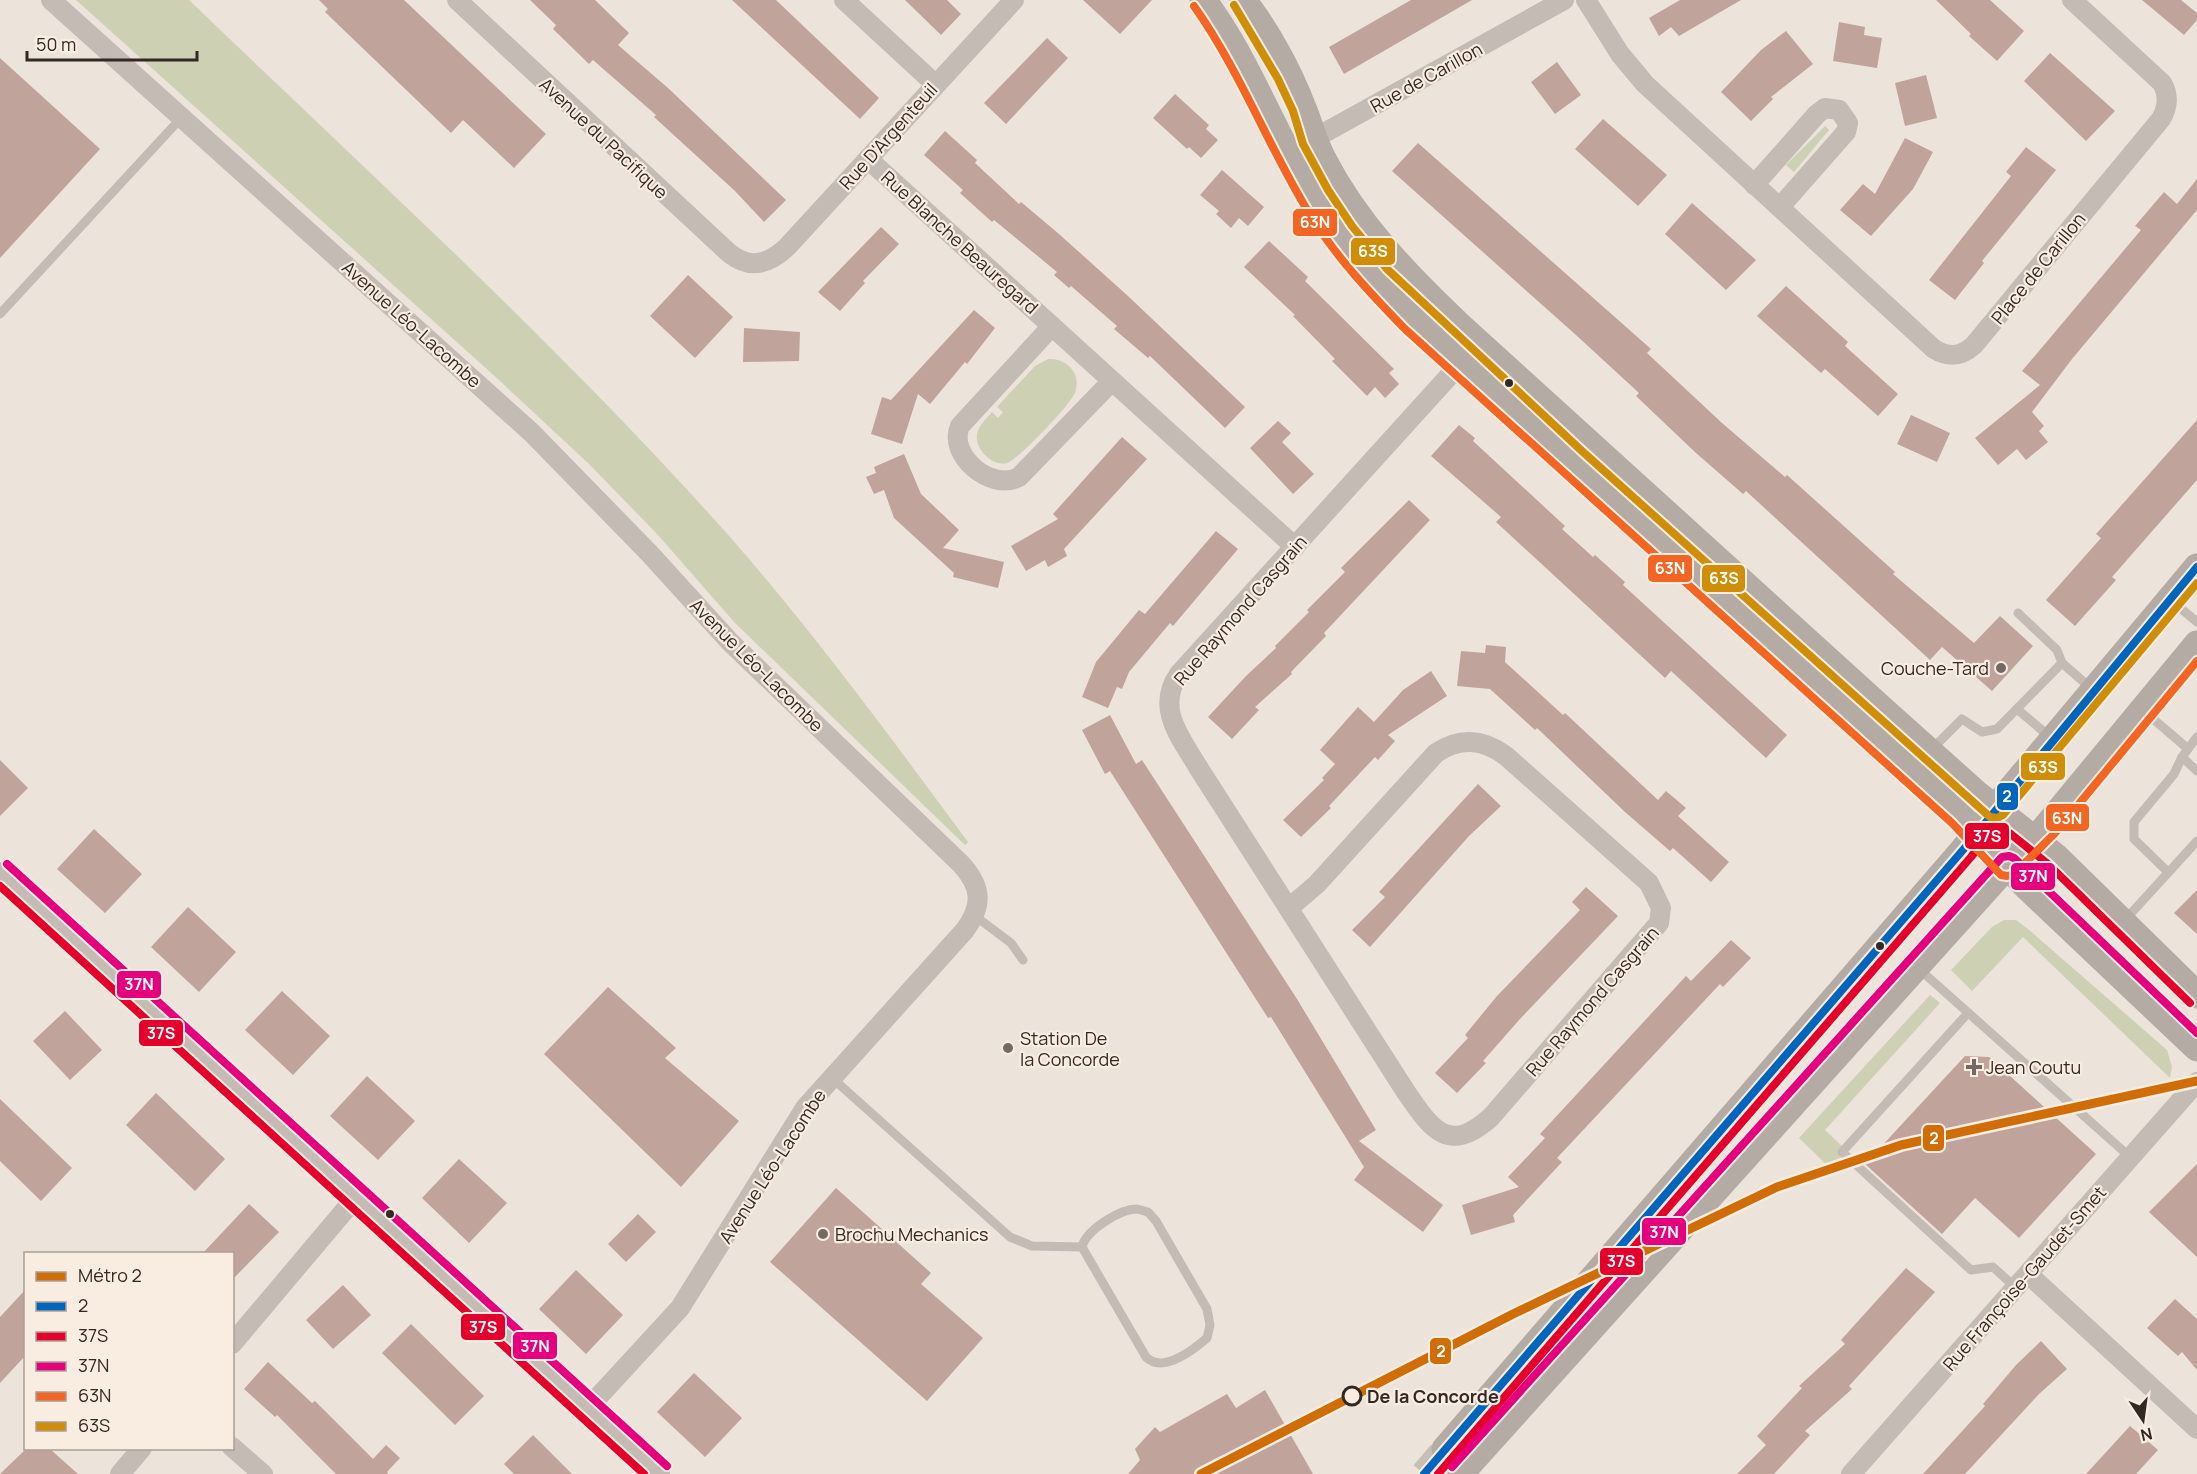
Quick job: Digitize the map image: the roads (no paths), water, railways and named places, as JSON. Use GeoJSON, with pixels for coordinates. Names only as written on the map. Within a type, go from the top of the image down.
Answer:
{"type":"FeatureCollection","features":[{"type":"Feature","properties":{"kind":"street","name":"Avenue Léo-Lacombe"},"geometry":{"type":"LineString","coordinates":[[51,0],[543,443],[650,554],[730,642],[961,864],[970,874],[977,892],[978,907],[975,916],[831,1077],[796,1123],[674,1317],[588,1408]]}},
{"type":"Feature","properties":{"kind":"street","name":"Avenue du Pacifique"},"geometry":{"type":"LineString","coordinates":[[457,0],[729,253],[742,261],[758,264]]}},
{"type":"Feature","properties":{"kind":"street"},"geometry":{"type":"LineString","coordinates":[[844,0],[935,84]]}},
{"type":"Feature","properties":{"kind":"street","name":"Rue D'Argenteuil"},"geometry":{"type":"LineString","coordinates":[[758,264],[775,258],[787,247],[1014,0]]}},
{"type":"Feature","properties":{"kind":"street"},"geometry":{"type":"LineString","coordinates":[[1203,0],[1237,54],[1316,205],[1355,260],[1396,304],[1978,834],[2007,866],[2197,1048]]}},
{"type":"Feature","properties":{"kind":"street"},"geometry":{"type":"LineString","coordinates":[[1244,0],[1287,74],[1303,107],[1313,140],[1337,185],[1376,241],[1407,275],[1930,751],[2035,840],[2197,995]]}},
{"type":"Feature","properties":{"kind":"street","name":"Rue de Carillon"},"geometry":{"type":"LineString","coordinates":[[1288,153],[1564,0]]}},
{"type":"Feature","properties":{"kind":"street","name":"Place de Carillon"},"geometry":{"type":"LineString","coordinates":[[1586,0],[1631,69],[1934,349],[1949,355],[1969,350],[2161,119],[2167,107],[2167,94],[2162,83],[2072,0]]}},
{"type":"Feature","properties":{"kind":"street"},"geometry":{"type":"LineString","coordinates":[[1754,185],[1817,114],[1825,108],[1839,110],[1848,123],[1846,132],[1780,207]]}},
{"type":"Feature","properties":{"kind":"street","name":"Rue Blanche Beauregard"},"geometry":{"type":"LineString","coordinates":[[868,159],[1295,547]]}},
{"type":"Feature","properties":{"kind":"street","name":"Rue Blanche Beauregard"},"geometry":{"type":"LineString","coordinates":[[1052,326],[958,430],[957,441],[960,451],[987,478],[1003,483],[1019,477],[1112,381]]}},
{"type":"Feature","properties":{"kind":"street","name":"Rue Raymond Casgrain"},"geometry":{"type":"LineString","coordinates":[[1288,908],[1317,884],[1436,753],[1450,745],[1474,742],[1490,746],[1506,756],[1632,867],[1653,889],[1659,902],[1661,916],[1650,937],[1499,1108],[1472,1133],[1454,1137],[1436,1130],[1419,1112],[1288,908],[1179,735],[1170,716],[1168,701],[1171,688],[1179,674],[1479,342]]}},
{"type":"Feature","properties":{"kind":"street"},"geometry":{"type":"LineString","coordinates":[[1445,1449],[1978,834],[1995,808],[2197,567]]}},
{"type":"Feature","properties":{"kind":"street"},"geometry":{"type":"LineString","coordinates":[[1461,1473],[1916,966],[2007,866],[2035,840],[2197,644]]}},
{"type":"Feature","properties":{"kind":"street"},"geometry":{"type":"LineString","coordinates":[[0,872],[660,1474]]}},
{"type":"Feature","properties":{"kind":"street","name":"Rue Françoise-Gaudet-Smet"},"geometry":{"type":"LineString","coordinates":[[1851,1474],[2197,1082]]}},
{"type":"Feature","properties":{"kind":"street"},"geometry":{"type":"LineString","coordinates":[[234,1342],[357,1197]]}},
{"type":"Feature","properties":{"kind":"street"},"geometry":{"type":"LineString","coordinates":[[2022,1281],[2197,1429]]}},
{"type":"Feature","properties":{"kind":"street"},"geometry":{"type":"LineString","coordinates":[[234,1449],[262,1474]]}},
{"type":"Feature","properties":{"kind":"street"},"geometry":{"type":"LineString","coordinates":[[120,1474],[141,1450]]}},
{"type":"Feature","properties":{"kind":"lane"},"geometry":{"type":"LineString","coordinates":[[0,314],[182,117]]}},
{"type":"Feature","properties":{"kind":"lane"},"geometry":{"type":"LineString","coordinates":[[2170,600],[2197,622]]}},
{"type":"Feature","properties":{"kind":"lane"},"geometry":{"type":"LineString","coordinates":[[2018,613],[2057,650],[2062,663],[2093,691]]}},
{"type":"Feature","properties":{"kind":"lane"},"geometry":{"type":"LineString","coordinates":[[1930,751],[1962,719],[1977,730],[1987,733],[1997,729],[2062,663]]}},
{"type":"Feature","properties":{"kind":"lane"},"geometry":{"type":"LineString","coordinates":[[2017,710],[2053,739]]}},
{"type":"Feature","properties":{"kind":"lane"},"geometry":{"type":"LineString","coordinates":[[2143,710],[2184,753],[2197,771]]}},
{"type":"Feature","properties":{"kind":"lane"},"geometry":{"type":"LineString","coordinates":[[2168,873],[2134,839],[2132,830],[2138,815],[2174,774],[2184,753],[2197,737]]}},
{"type":"Feature","properties":{"kind":"lane"},"geometry":{"type":"LineString","coordinates":[[2122,923],[2197,842]]}},
{"type":"Feature","properties":{"kind":"lane"},"geometry":{"type":"LineString","coordinates":[[975,916],[1011,943],[1023,960]]}},
{"type":"Feature","properties":{"kind":"lane"},"geometry":{"type":"LineString","coordinates":[[1916,966],[2130,1157]]}},
{"type":"Feature","properties":{"kind":"lane"},"geometry":{"type":"LineString","coordinates":[[1968,1013],[1842,1152],[1971,1270],[1993,1267],[2022,1281]]}},
{"type":"Feature","properties":{"kind":"lane"},"geometry":{"type":"LineString","coordinates":[[831,1077],[1010,1237],[1032,1246],[1082,1247]]}},
{"type":"Feature","properties":{"kind":"lane"},"geometry":{"type":"LineString","coordinates":[[1137,1209],[1148,1212],[1156,1221],[1206,1309],[1210,1325],[1206,1338],[1169,1362],[1152,1363],[1082,1247],[1089,1235],[1125,1211],[1137,1209]]}},
{"type":"Feature","properties":{"kind":"tunnel"},"geometry":{"type":"LineString","coordinates":[[1424,1474],[1445,1449]]}},
{"type":"Feature","properties":{"kind":"metro line","name":"2"},"geometry":{"type":"LineString","coordinates":[[1201,1474],[1513,1314],[1777,1187],[1901,1145],[2197,1081]]}},
{"type":"Feature","properties":{"kind":"place","name":"Couche-Tard"},"geometry":{"type":"Point","coordinates":[2001,668]}},
{"type":"Feature","properties":{"kind":"place","name":"Station De la Concorde"},"geometry":{"type":"Point","coordinates":[1008,1048]}},
{"type":"Feature","properties":{"kind":"place","name":"Jean Coutu"},"geometry":{"type":"Point","coordinates":[1974,1067]}},
{"type":"Feature","properties":{"kind":"place","name":"Brochu Mechanics"},"geometry":{"type":"Point","coordinates":[823,1234]}},
{"type":"Feature","properties":{"kind":"place","name":"De la Concorde"},"geometry":{"type":"Point","coordinates":[1352,1396]}}]}
